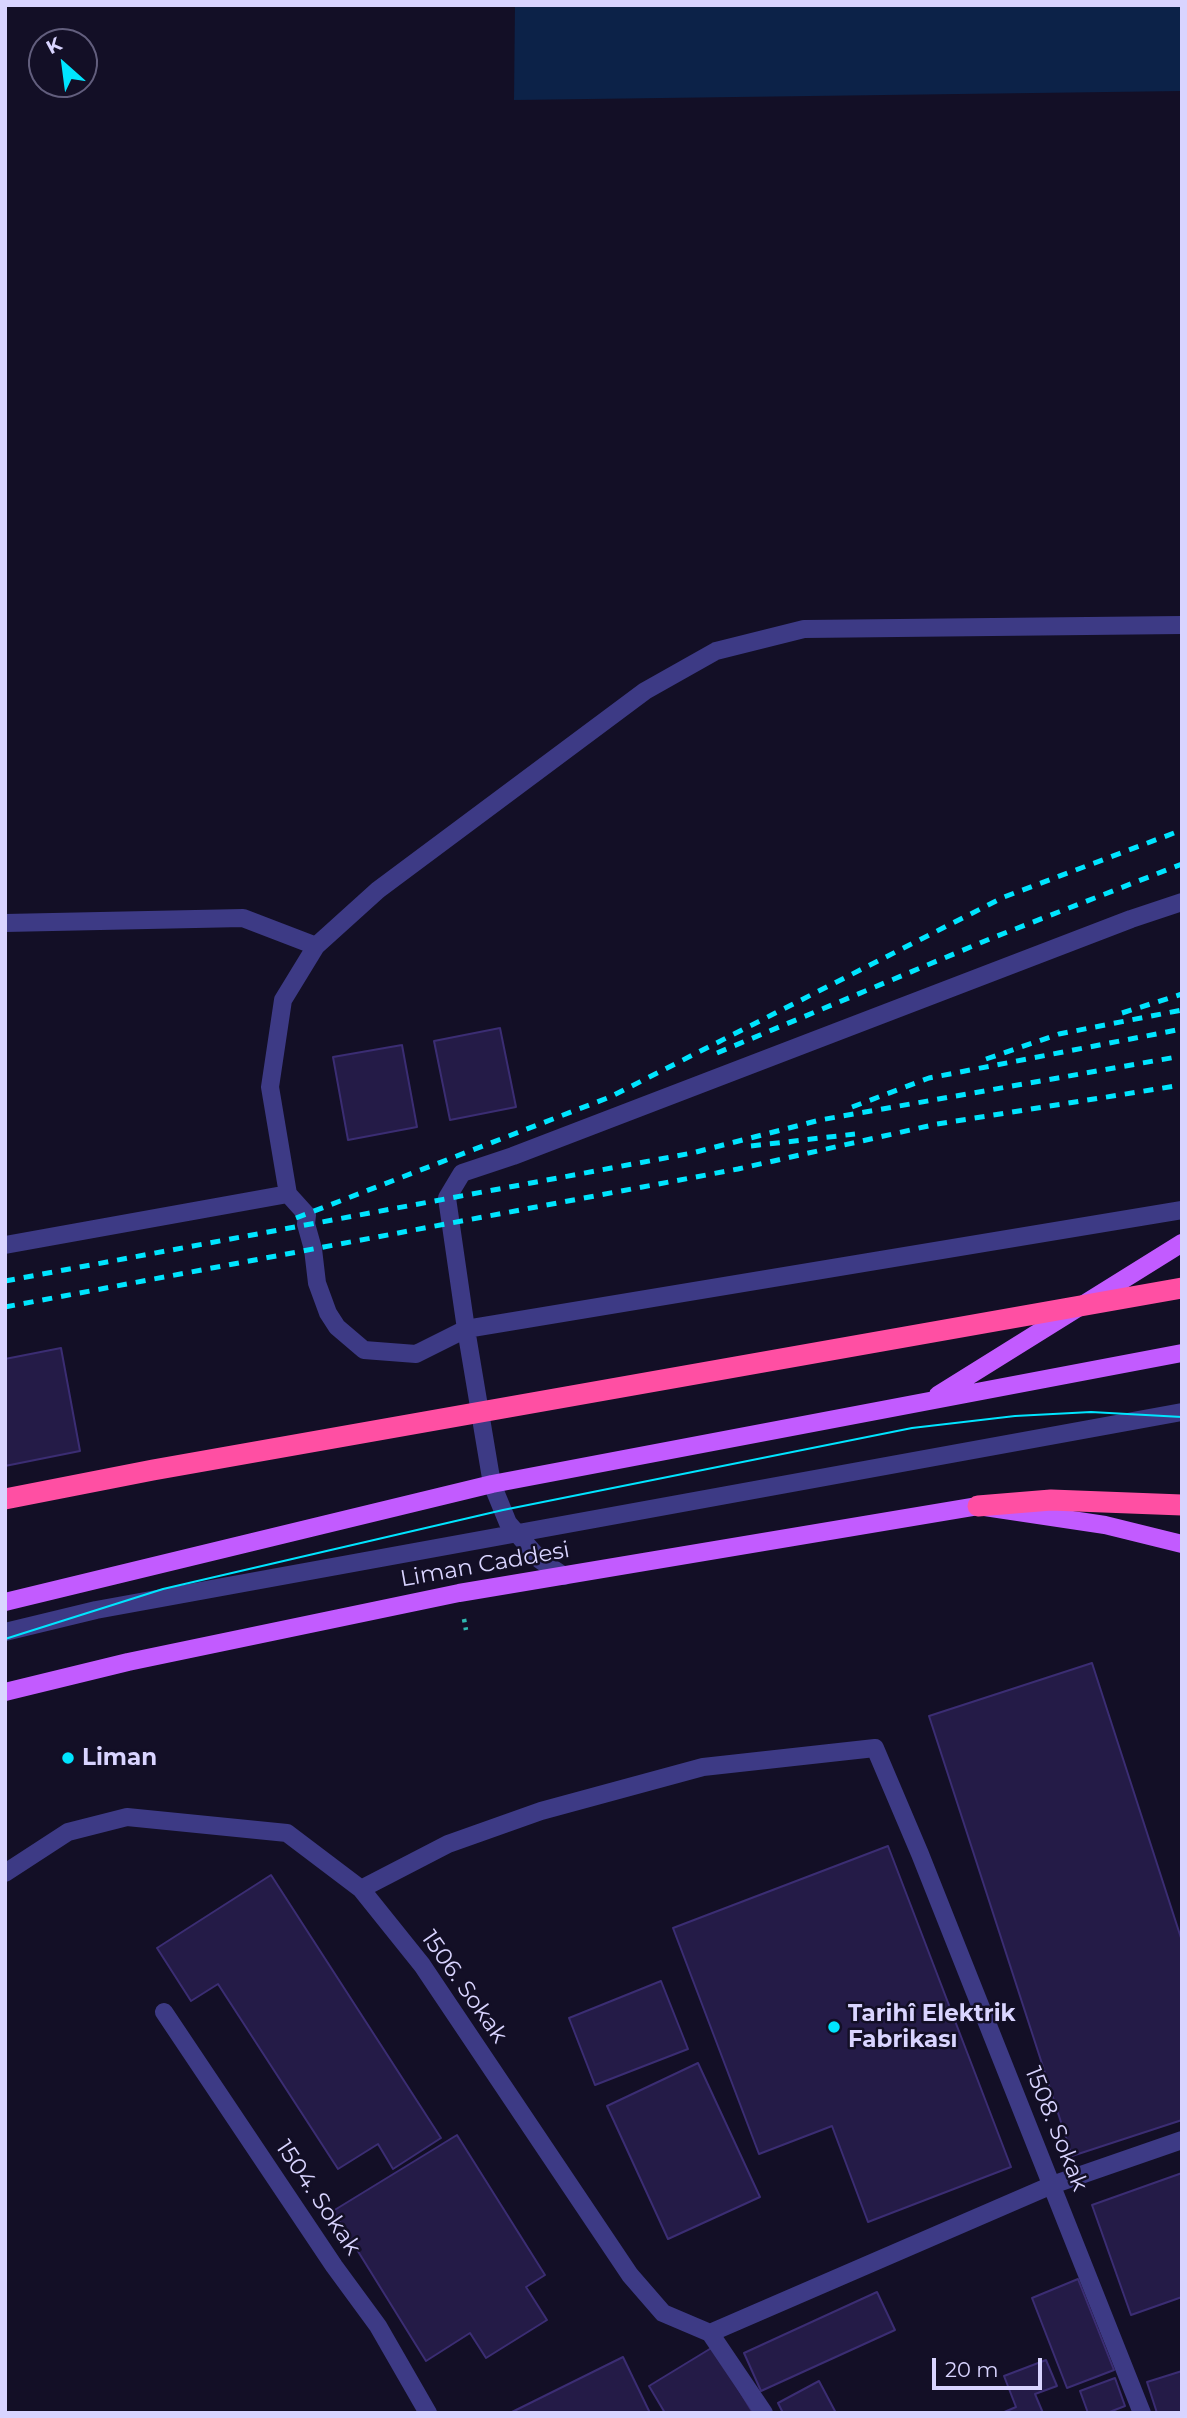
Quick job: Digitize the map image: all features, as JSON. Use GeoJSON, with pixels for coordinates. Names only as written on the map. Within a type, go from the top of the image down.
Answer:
{"type":"FeatureCollection","features":[{"type":"Feature","properties":{"kind":"highway"},"geometry":{"type":"LineString","coordinates":[[5,1499],[153,1470],[1182,1288]]}},
{"type":"Feature","properties":{"kind":"highway"},"geometry":{"type":"LineString","coordinates":[[978,1506],[1051,1500],[1182,1505]]}},
{"type":"Feature","properties":{"kind":"main road"},"geometry":{"type":"LineString","coordinates":[[930,1401],[1182,1243]]}},
{"type":"Feature","properties":{"kind":"main road"},"geometry":{"type":"LineString","coordinates":[[5,1602],[492,1484],[1182,1353]]}},
{"type":"Feature","properties":{"kind":"main road","name":"Liman Caddesi"},"geometry":{"type":"LineString","coordinates":[[5,1692],[128,1662],[458,1593],[978,1506],[1105,1525],[1182,1544]]}},
{"type":"Feature","properties":{"kind":"street"},"geometry":{"type":"LineString","coordinates":[[1182,625],[804,629],[716,651],[645,691],[378,890],[316,946],[283,1000],[270,1087],[288,1194],[307,1215],[306,1224],[313,1250],[317,1283],[328,1313],[337,1327],[364,1350],[416,1354],[466,1329],[1182,1210]]}},
{"type":"Feature","properties":{"kind":"street"},"geometry":{"type":"LineString","coordinates":[[564,1576],[540,1560],[508,1523],[492,1484],[447,1198],[462,1173],[1182,902]]}},
{"type":"Feature","properties":{"kind":"street"},"geometry":{"type":"LineString","coordinates":[[5,923],[243,918],[316,946]]}},
{"type":"Feature","properties":{"kind":"street"},"geometry":{"type":"LineString","coordinates":[[5,1245],[288,1194]]}},
{"type":"Feature","properties":{"kind":"street"},"geometry":{"type":"LineString","coordinates":[[5,1632],[96,1610],[1182,1412]]}},
{"type":"Feature","properties":{"kind":"street","name":"1508. Sokak"},"geometry":{"type":"LineString","coordinates":[[361,1889],[448,1844],[541,1811],[703,1767],[875,1748],[1142,2413]]}},
{"type":"Feature","properties":{"kind":"street","name":"1506. Sokak"},"geometry":{"type":"LineString","coordinates":[[5,1873],[68,1832],[127,1817],[287,1833],[361,1889],[422,1965],[630,2275],[663,2313],[710,2333]]}},
{"type":"Feature","properties":{"kind":"street","name":"1504. Sokak"},"geometry":{"type":"LineString","coordinates":[[164,2012],[334,2266],[378,2326],[428,2413]]}},
{"type":"Feature","properties":{"kind":"street"},"geometry":{"type":"LineString","coordinates":[[764,2413],[710,2333],[1052,2185],[1182,2140]]}},
{"type":"Feature","properties":{"kind":"water"},"geometry":{"type":"Polygon","coordinates":[[[515,5],[1182,5],[1182,91],[514,100],[515,5]]]}},
{"type":"Feature","properties":{"kind":"building"},"geometry":{"type":"Polygon","coordinates":[[[500,1028],[516,1107],[450,1120],[434,1041],[500,1028]]]}},
{"type":"Feature","properties":{"kind":"building"},"geometry":{"type":"Polygon","coordinates":[[[402,1045],[417,1127],[348,1140],[333,1057],[402,1045]]]}},
{"type":"Feature","properties":{"kind":"building"},"geometry":{"type":"Polygon","coordinates":[[[61,1348],[80,1451],[5,1466],[5,1359],[61,1348]]]}},
{"type":"Feature","properties":{"kind":"building"},"geometry":{"type":"Polygon","coordinates":[[[1092,1663],[1182,1941],[1182,2120],[1072,2156],[929,1716],[1092,1663]]]}},
{"type":"Feature","properties":{"kind":"building","name":"Tarihî Elektrik Fabrikası"},"geometry":{"type":"Polygon","coordinates":[[[888,1846],[1011,2167],[868,2222],[832,2126],[759,2154],[673,1928],[888,1846]]]}},
{"type":"Feature","properties":{"kind":"building"},"geometry":{"type":"Polygon","coordinates":[[[271,1875],[441,2138],[393,2169],[378,2144],[338,2169],[218,1984],[191,2001],[157,1948],[271,1875]]]}},
{"type":"Feature","properties":{"kind":"building"},"geometry":{"type":"Polygon","coordinates":[[[661,1981],[688,2049],[595,2085],[569,2018],[661,1981]]]}},
{"type":"Feature","properties":{"kind":"building"},"geometry":{"type":"Polygon","coordinates":[[[698,2063],[760,2197],[668,2239],[607,2106],[698,2063]]]}},
{"type":"Feature","properties":{"kind":"building"},"geometry":{"type":"Polygon","coordinates":[[[457,2135],[545,2275],[526,2287],[547,2320],[486,2358],[470,2333],[426,2361],[333,2211],[457,2135]]]}},
{"type":"Feature","properties":{"kind":"building"},"geometry":{"type":"Polygon","coordinates":[[[1182,2173],[1182,2297],[1131,2315],[1092,2205],[1182,2173]]]}},
{"type":"Feature","properties":{"kind":"building"},"geometry":{"type":"Polygon","coordinates":[[[1078,2279],[1114,2370],[1067,2388],[1032,2298],[1078,2279]]]}},
{"type":"Feature","properties":{"kind":"building"},"geometry":{"type":"Polygon","coordinates":[[[877,2292],[895,2330],[761,2391],[744,2353],[877,2292]]]}},
{"type":"Feature","properties":{"kind":"building"},"geometry":{"type":"Polygon","coordinates":[[[713,2347],[753,2413],[665,2413],[649,2386],[713,2347]]]}},
{"type":"Feature","properties":{"kind":"building"},"geometry":{"type":"Polygon","coordinates":[[[623,2357],[650,2413],[510,2413],[623,2357]]]}},
{"type":"Feature","properties":{"kind":"building"},"geometry":{"type":"Polygon","coordinates":[[[1046,2360],[1057,2386],[1035,2394],[1043,2413],[1002,2413],[1016,2407],[1004,2376],[1046,2360]]]}},
{"type":"Feature","properties":{"kind":"building"},"geometry":{"type":"Polygon","coordinates":[[[1182,2371],[1182,2413],[1157,2413],[1147,2382],[1182,2371]]]}},
{"type":"Feature","properties":{"kind":"building"},"geometry":{"type":"Polygon","coordinates":[[[1115,2378],[1125,2406],[1107,2413],[1088,2413],[1080,2391],[1115,2378]]]}},
{"type":"Feature","properties":{"kind":"building"},"geometry":{"type":"Polygon","coordinates":[[[819,2381],[836,2413],[783,2413],[778,2403],[819,2381]]]}},
{"type":"Feature","properties":{"kind":"tram line"},"geometry":{"type":"LineString","coordinates":[[5,1639],[163,1589],[503,1510],[912,1428],[1015,1416],[1091,1412],[1182,1417]]}},
{"type":"Feature","properties":{"kind":"railway"},"geometry":{"type":"LineString","coordinates":[[296,1218],[610,1097],[1004,897],[1182,830]]}},
{"type":"Feature","properties":{"kind":"railway"},"geometry":{"type":"LineString","coordinates":[[717,1053],[992,938],[1182,864]]}},
{"type":"Feature","properties":{"kind":"railway"},"geometry":{"type":"LineString","coordinates":[[1122,1013],[1182,994]]}},
{"type":"Feature","properties":{"kind":"railway"},"geometry":{"type":"LineString","coordinates":[[986,1059],[1059,1034],[1182,1010]]}},
{"type":"Feature","properties":{"kind":"railway"},"geometry":{"type":"LineString","coordinates":[[852,1107],[929,1078],[1182,1029]]}},
{"type":"Feature","properties":{"kind":"railway"},"geometry":{"type":"LineString","coordinates":[[5,1281],[692,1153],[820,1120],[1182,1056]]}},
{"type":"Feature","properties":{"kind":"railway"},"geometry":{"type":"LineString","coordinates":[[5,1307],[738,1169],[937,1124],[1182,1085]]}},
{"type":"Feature","properties":{"kind":"railway"},"geometry":{"type":"LineString","coordinates":[[751,1146],[855,1134]]}},
{"type":"Feature","properties":{"kind":"place","name":"Liman"},"geometry":{"type":"Point","coordinates":[68,1758]}},
{"type":"Feature","properties":{"kind":"place","name":"Tarihî Elektrik Fabrikası"},"geometry":{"type":"Point","coordinates":[834,2027]}}]}
